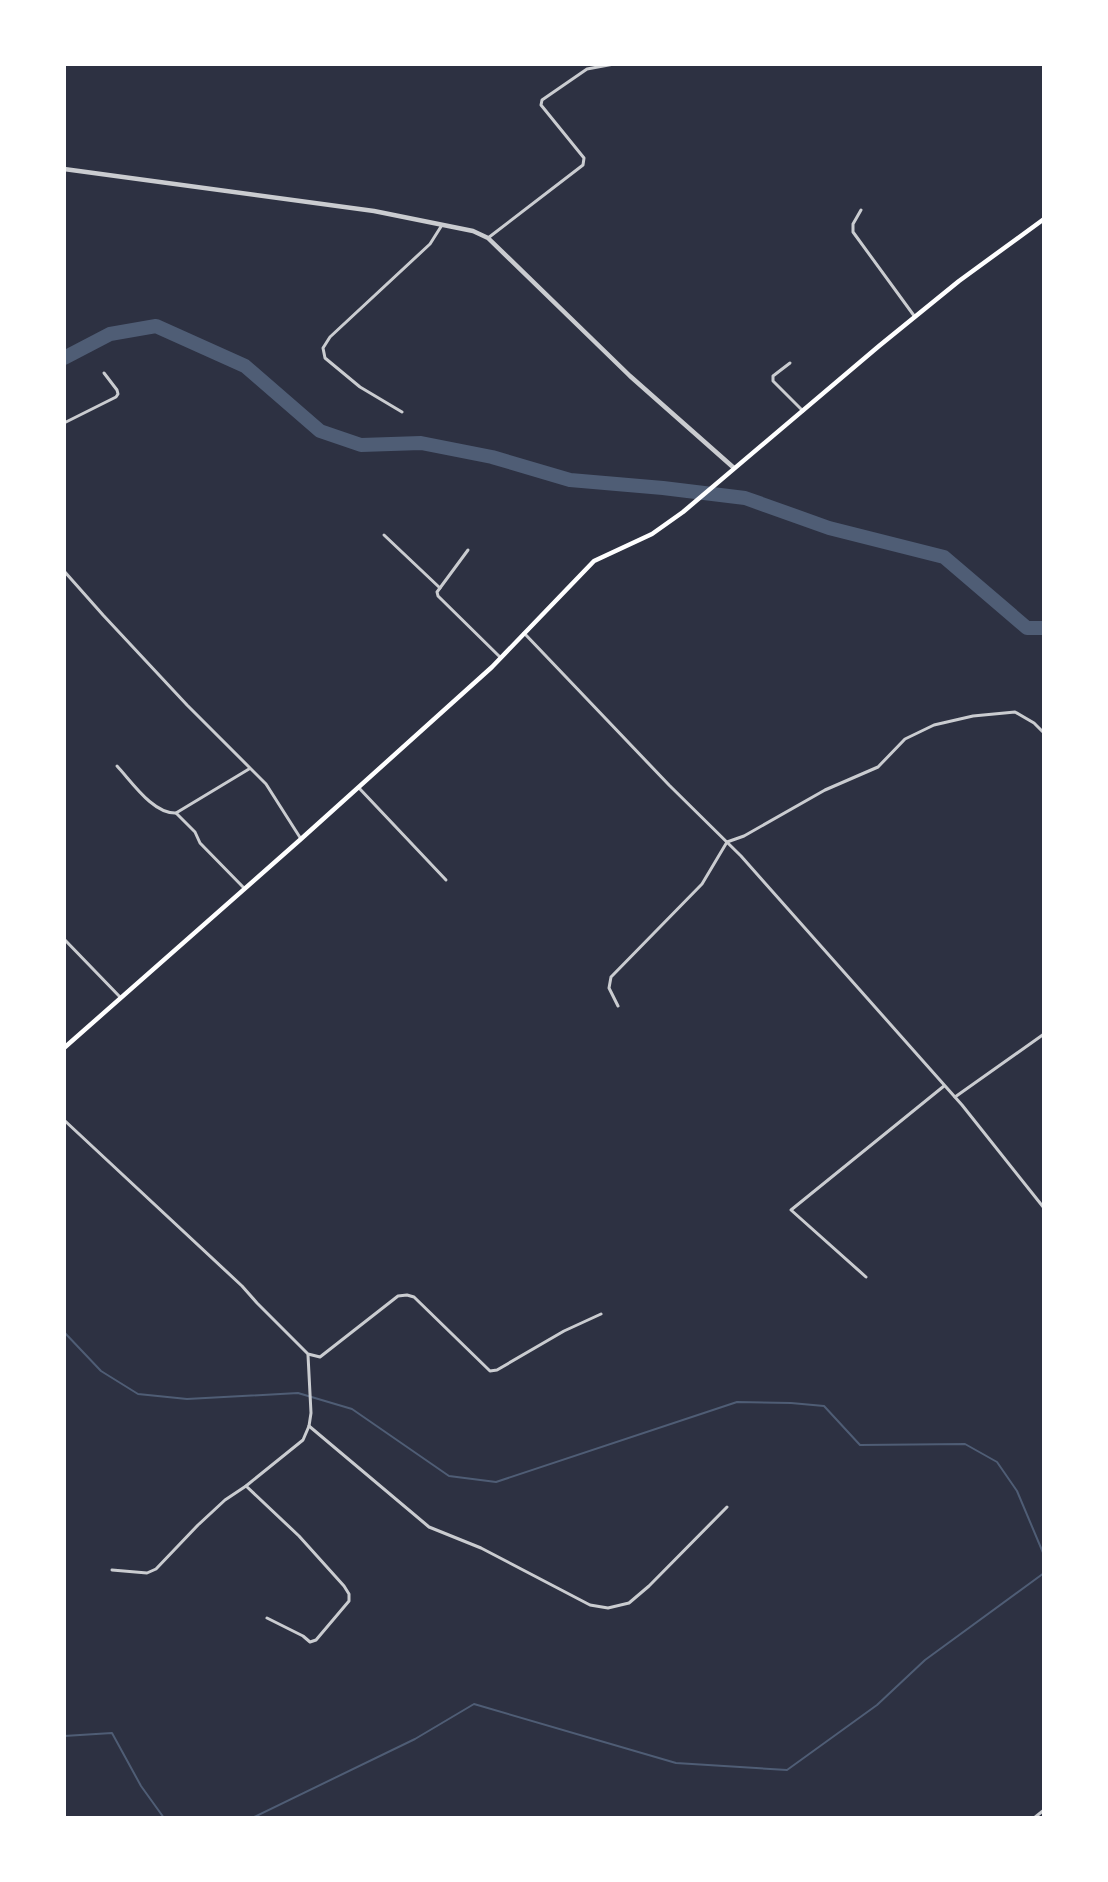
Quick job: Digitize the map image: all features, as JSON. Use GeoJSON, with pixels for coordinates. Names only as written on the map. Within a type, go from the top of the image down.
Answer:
{"type":"FeatureCollection","features":[{"type":"Feature","properties":{"kind":"main road"},"geometry":{"type":"LineString","coordinates":[[64,1048],[301,839],[501,658],[594,561],[652,534],[915,317],[959,282],[1043,222]]}},
{"type":"Feature","properties":{"kind":"street"},"geometry":{"type":"LineString","coordinates":[[488,238],[583,165],[584,158],[541,105],[542,100],[587,69],[614,64]]}},
{"type":"Feature","properties":{"kind":"street"},"geometry":{"type":"LineString","coordinates":[[64,168],[374,211],[473,231],[488,238],[630,376],[734,468]]}},
{"type":"Feature","properties":{"kind":"street"},"geometry":{"type":"LineString","coordinates":[[861,210],[853,224],[853,232],[915,317]]}},
{"type":"Feature","properties":{"kind":"street"},"geometry":{"type":"LineString","coordinates":[[402,412],[360,387],[325,358],[323,348],[330,337],[430,244],[442,224]]}},
{"type":"Feature","properties":{"kind":"street"},"geometry":{"type":"LineString","coordinates":[[790,363],[774,376],[773,381],[803,411]]}},
{"type":"Feature","properties":{"kind":"street"},"geometry":{"type":"LineString","coordinates":[[64,423],[116,397],[117,390],[104,373]]}},
{"type":"Feature","properties":{"kind":"street"},"geometry":{"type":"LineString","coordinates":[[384,535],[440,588]]}},
{"type":"Feature","properties":{"kind":"street"},"geometry":{"type":"LineString","coordinates":[[468,550],[436,592],[501,658]]}},
{"type":"Feature","properties":{"kind":"street"},"geometry":{"type":"LineString","coordinates":[[64,571],[126,640],[266,784],[301,839]]}},
{"type":"Feature","properties":{"kind":"street"},"geometry":{"type":"LineString","coordinates":[[524,633],[790,910],[955,1097],[1044,1208]]}},
{"type":"Feature","properties":{"kind":"street"},"geometry":{"type":"LineString","coordinates":[[618,1006],[609,988],[611,977],[702,884],[727,842],[744,836],[825,790],[878,767],[905,739],[934,725],[973,716],[1015,712],[1034,723],[1044,733]]}},
{"type":"Feature","properties":{"kind":"street"},"geometry":{"type":"LineString","coordinates":[[117,766],[154,806],[167,813],[176,813],[250,769]]}},
{"type":"Feature","properties":{"kind":"street"},"geometry":{"type":"LineString","coordinates":[[358,788],[446,880]]}},
{"type":"Feature","properties":{"kind":"street"},"geometry":{"type":"LineString","coordinates":[[176,813],[195,832],[200,843],[244,888]]}},
{"type":"Feature","properties":{"kind":"street"},"geometry":{"type":"LineString","coordinates":[[64,939],[121,998]]}},
{"type":"Feature","properties":{"kind":"street"},"geometry":{"type":"LineString","coordinates":[[955,1097],[1044,1034]]}},
{"type":"Feature","properties":{"kind":"street"},"geometry":{"type":"LineString","coordinates":[[866,1277],[791,1210],[944,1086]]}},
{"type":"Feature","properties":{"kind":"street"},"geometry":{"type":"LineString","coordinates":[[64,1120],[242,1286],[308,1354],[320,1357],[398,1296],[407,1294],[414,1297],[490,1371],[497,1370],[601,1314]]}},
{"type":"Feature","properties":{"kind":"street"},"geometry":{"type":"LineString","coordinates":[[112,1570],[147,1573],[156,1569],[225,1500],[303,1440],[311,1413],[308,1354]]}},
{"type":"Feature","properties":{"kind":"street"},"geometry":{"type":"LineString","coordinates":[[309,1426],[429,1527],[481,1548],[590,1605],[608,1608],[629,1603],[649,1586],[727,1507]]}},
{"type":"Feature","properties":{"kind":"street"},"geometry":{"type":"LineString","coordinates":[[246,1486],[299,1536],[349,1594],[349,1601],[316,1640],[310,1642],[303,1636],[267,1618]]}},
{"type":"Feature","properties":{"kind":"street"},"geometry":{"type":"LineString","coordinates":[[1034,1818],[1044,1810]]}},
{"type":"Feature","properties":{"kind":"waterway"},"geometry":{"type":"LineString","coordinates":[[64,358],[110,334],[156,326],[245,366],[320,431],[361,445],[421,443],[492,457],[570,480],[745,498],[829,528],[944,557],[1027,628],[1044,628]]}},
{"type":"Feature","properties":{"kind":"waterway"},"geometry":{"type":"LineString","coordinates":[[64,1332],[101,1371],[138,1394],[187,1399],[298,1393],[352,1409],[449,1476],[496,1482],[737,1402],[824,1406],[860,1445],[965,1444],[997,1462],[1017,1491],[1044,1555]]}},
{"type":"Feature","properties":{"kind":"waterway"},"geometry":{"type":"LineString","coordinates":[[252,1818],[415,1739],[474,1704],[676,1763],[787,1770],[877,1705],[925,1660],[1044,1573]]}},
{"type":"Feature","properties":{"kind":"waterway"},"geometry":{"type":"LineString","coordinates":[[64,1736],[112,1733],[141,1786],[164,1818]]}}]}
